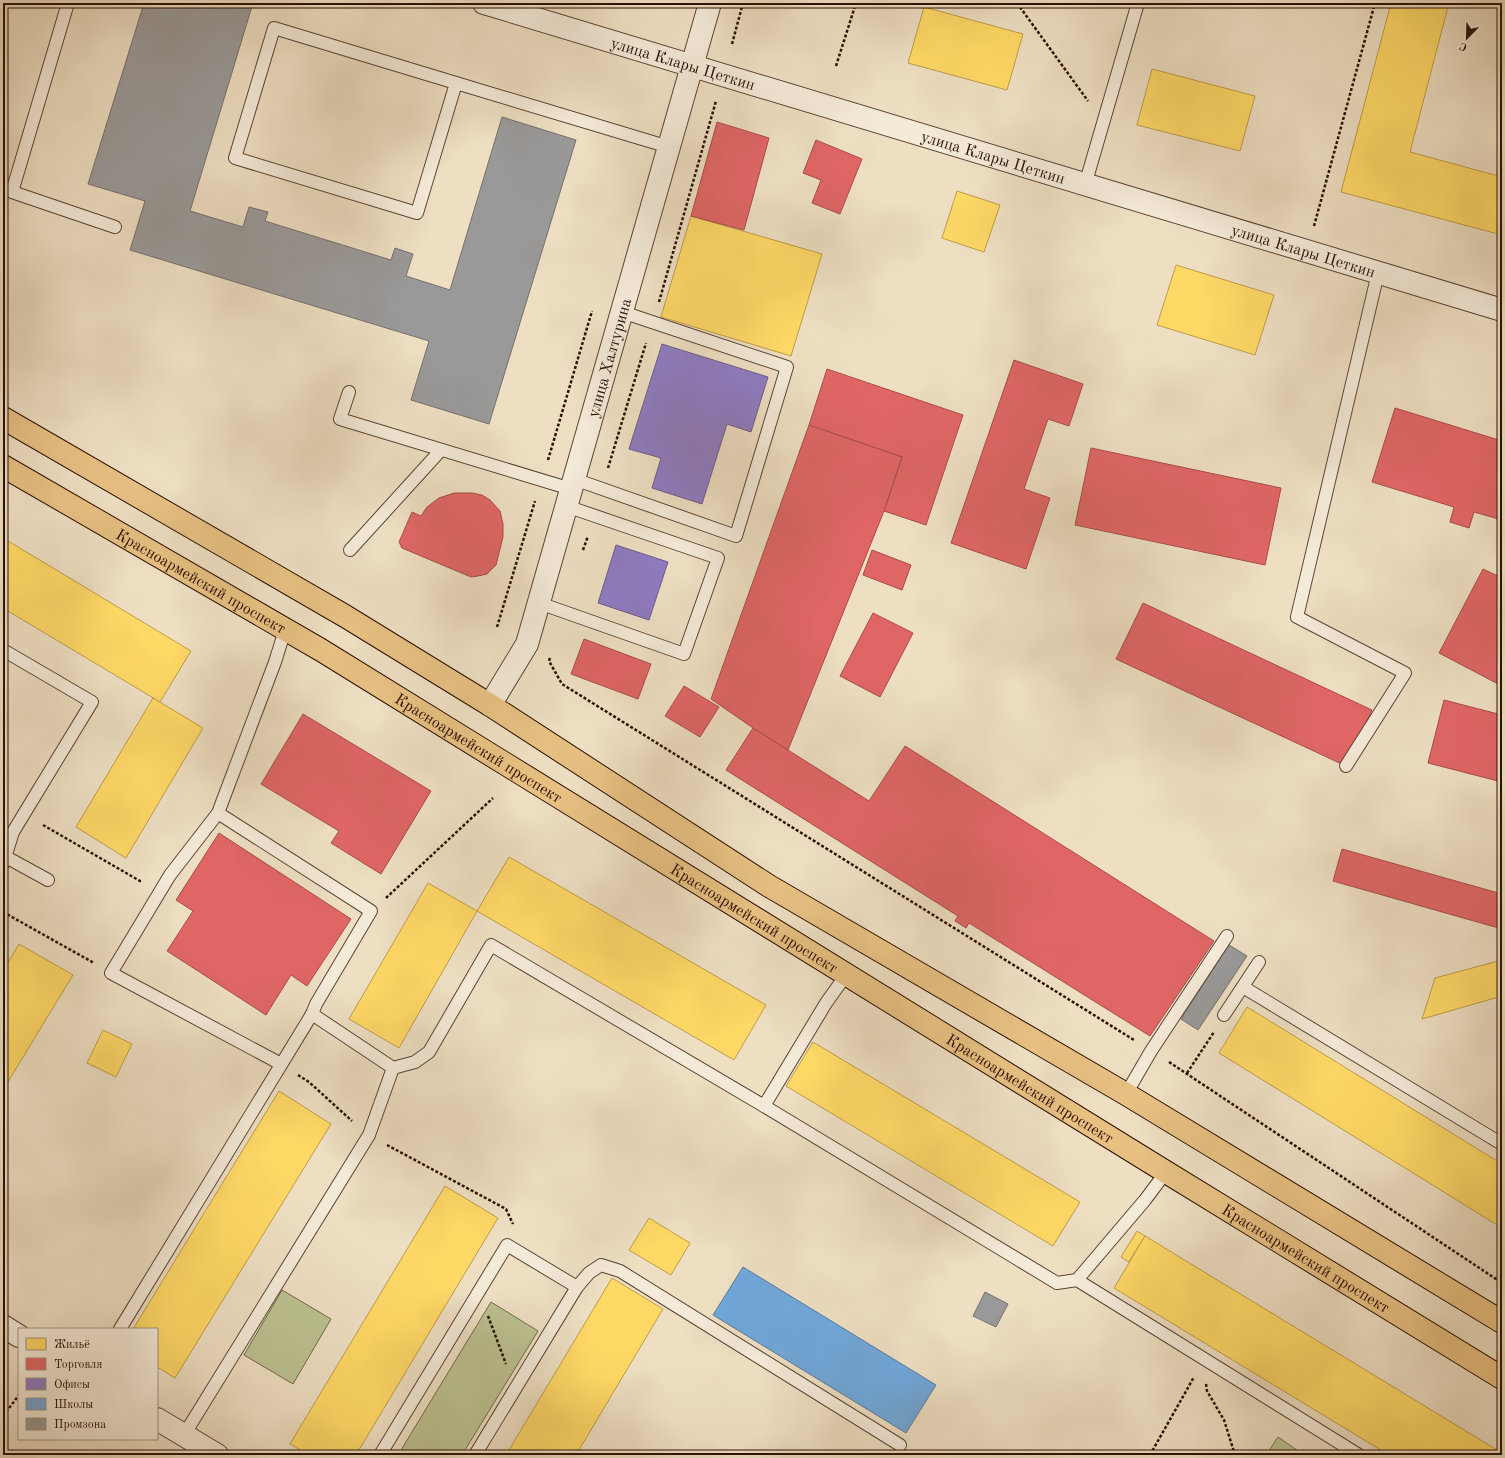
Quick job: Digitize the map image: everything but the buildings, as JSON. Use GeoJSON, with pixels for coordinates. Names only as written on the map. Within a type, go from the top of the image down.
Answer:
{"type":"FeatureCollection","features":[{"type":"Feature","properties":{"kind":"main road"},"geometry":{"type":"LineString","coordinates":[[3,418],[345,616],[490,706],[769,886],[1126,1094],[1502,1322]]}},
{"type":"Feature","properties":{"kind":"main road","name":"Красноармейский проспект"},"geometry":{"type":"LineString","coordinates":[[3,466],[286,630],[1502,1378]]}},
{"type":"Feature","properties":{"kind":"street","name":"улица Клары Цеткин"},"geometry":{"type":"LineString","coordinates":[[484,3],[1502,310]]}},
{"type":"Feature","properties":{"kind":"street","name":"улица Халтурина"},"geometry":{"type":"LineString","coordinates":[[490,706],[527,644],[710,3]]}},
{"type":"Feature","properties":{"kind":"street"},"geometry":{"type":"LineString","coordinates":[[3,1326],[18,1335]]}},
{"type":"Feature","properties":{"kind":"street"},"geometry":{"type":"LineString","coordinates":[[158,1420],[217,1455]]}},
{"type":"Feature","properties":{"kind":"lane"},"geometry":{"type":"LineString","coordinates":[[68,3],[12,192],[115,227]]}},
{"type":"Feature","properties":{"kind":"lane"},"geometry":{"type":"LineString","coordinates":[[1085,184],[1138,3]]}},
{"type":"Feature","properties":{"kind":"lane"},"geometry":{"type":"LineString","coordinates":[[456,83],[417,213],[235,158],[274,28],[669,147]]}},
{"type":"Feature","properties":{"kind":"lane"},"geometry":{"type":"LineString","coordinates":[[1346,766],[1405,673],[1297,617],[1378,273]]}},
{"type":"Feature","properties":{"kind":"lane"},"geometry":{"type":"LineString","coordinates":[[348,392],[340,419],[541,480],[571,491],[602,489],[736,536],[787,367],[622,312]]}},
{"type":"Feature","properties":{"kind":"lane"},"geometry":{"type":"LineString","coordinates":[[350,550],[441,450]]}},
{"type":"Feature","properties":{"kind":"lane"},"geometry":{"type":"LineString","coordinates":[[539,603],[684,654],[718,558],[594,515],[571,491]]}},
{"type":"Feature","properties":{"kind":"lane"},"geometry":{"type":"LineString","coordinates":[[281,1064],[112,973],[170,875],[218,813],[286,630]]}},
{"type":"Feature","properties":{"kind":"lane"},"geometry":{"type":"LineString","coordinates":[[3,650],[92,702],[23,814],[13,832],[4,860],[48,880]]}},
{"type":"Feature","properties":{"kind":"lane"},"geometry":{"type":"LineString","coordinates":[[121,1328],[312,1014],[316,1004],[371,912],[218,813]]}},
{"type":"Feature","properties":{"kind":"lane"},"geometry":{"type":"LineString","coordinates":[[1126,1094],[1151,1051],[1227,936]]}},
{"type":"Feature","properties":{"kind":"lane"},"geometry":{"type":"LineString","coordinates":[[312,1014],[394,1068],[416,1062],[429,1052],[491,945],[764,1106],[1057,1283],[1077,1280],[1145,1200],[1166,1172]]}},
{"type":"Feature","properties":{"kind":"lane"},"geometry":{"type":"LineString","coordinates":[[1224,1015],[1259,962]]}},
{"type":"Feature","properties":{"kind":"lane"},"geometry":{"type":"LineString","coordinates":[[764,1106],[826,1003],[846,974]]}},
{"type":"Feature","properties":{"kind":"lane"},"geometry":{"type":"LineString","coordinates":[[1243,987],[1502,1144]]}},
{"type":"Feature","properties":{"kind":"lane"},"geometry":{"type":"LineString","coordinates":[[184,1435],[369,1135],[394,1068]]}},
{"type":"Feature","properties":{"kind":"lane"},"geometry":{"type":"LineString","coordinates":[[380,1455],[507,1245],[577,1287]]}},
{"type":"Feature","properties":{"kind":"lane"},"geometry":{"type":"LineString","coordinates":[[474,1455],[577,1287],[589,1273],[600,1265],[620,1271],[900,1445]]}},
{"type":"Feature","properties":{"kind":"lane"},"geometry":{"type":"LineString","coordinates":[[1077,1280],[1203,1362],[1359,1455]]}},
{"type":"Feature","properties":{"kind":"path"},"geometry":{"type":"LineString","coordinates":[[732,44],[744,3]]}},
{"type":"Feature","properties":{"kind":"path"},"geometry":{"type":"LineString","coordinates":[[836,66],[856,3]]}},
{"type":"Feature","properties":{"kind":"path"},"geometry":{"type":"LineString","coordinates":[[1017,3],[1103,123]]}},
{"type":"Feature","properties":{"kind":"path"},"geometry":{"type":"LineString","coordinates":[[1307,252],[1375,3]]}},
{"type":"Feature","properties":{"kind":"path"},"geometry":{"type":"LineString","coordinates":[[602,489],[653,323],[718,94]]}},
{"type":"Feature","properties":{"kind":"path"},"geometry":{"type":"LineString","coordinates":[[497,627],[594,306]]}},
{"type":"Feature","properties":{"kind":"path"},"geometry":{"type":"LineString","coordinates":[[583,552],[594,515]]}},
{"type":"Feature","properties":{"kind":"path"},"geometry":{"type":"LineString","coordinates":[[552,654],[549,661],[562,684],[1187,1073],[1502,1283]]}},
{"type":"Feature","properties":{"kind":"path"},"geometry":{"type":"LineString","coordinates":[[371,912],[493,798]]}},
{"type":"Feature","properties":{"kind":"path"},"geometry":{"type":"LineString","coordinates":[[23,814],[140,881],[170,875]]}},
{"type":"Feature","properties":{"kind":"path"},"geometry":{"type":"LineString","coordinates":[[3,912],[112,973]]}},
{"type":"Feature","properties":{"kind":"path"},"geometry":{"type":"LineString","coordinates":[[1187,1073],[1224,1015]]}},
{"type":"Feature","properties":{"kind":"path"},"geometry":{"type":"LineString","coordinates":[[281,1064],[309,1082],[369,1135],[506,1209],[515,1228],[507,1245]]}},
{"type":"Feature","properties":{"kind":"path"},"geometry":{"type":"LineString","coordinates":[[479,1292],[515,1389]]}},
{"type":"Feature","properties":{"kind":"path"},"geometry":{"type":"LineString","coordinates":[[1150,1455],[1203,1362]]}},
{"type":"Feature","properties":{"kind":"path"},"geometry":{"type":"LineString","coordinates":[[1203,1362],[1207,1391],[1224,1420],[1235,1455]]}},
{"type":"Feature","properties":{"kind":"path"},"geometry":{"type":"LineString","coordinates":[[3,1416],[18,1396]]}},
{"type":"Feature","properties":{"kind":"green space"},"geometry":{"type":"Polygon","coordinates":[[[282,1290],[331,1319],[293,1384],[244,1355],[282,1290]]]}},
{"type":"Feature","properties":{"kind":"green space"},"geometry":{"type":"Polygon","coordinates":[[[491,1302],[538,1331],[462,1455],[398,1455],[491,1302]]]}},
{"type":"Feature","properties":{"kind":"green space"},"geometry":{"type":"Polygon","coordinates":[[[1278,1437],[1304,1455],[1266,1455],[1278,1437]]]}}]}
